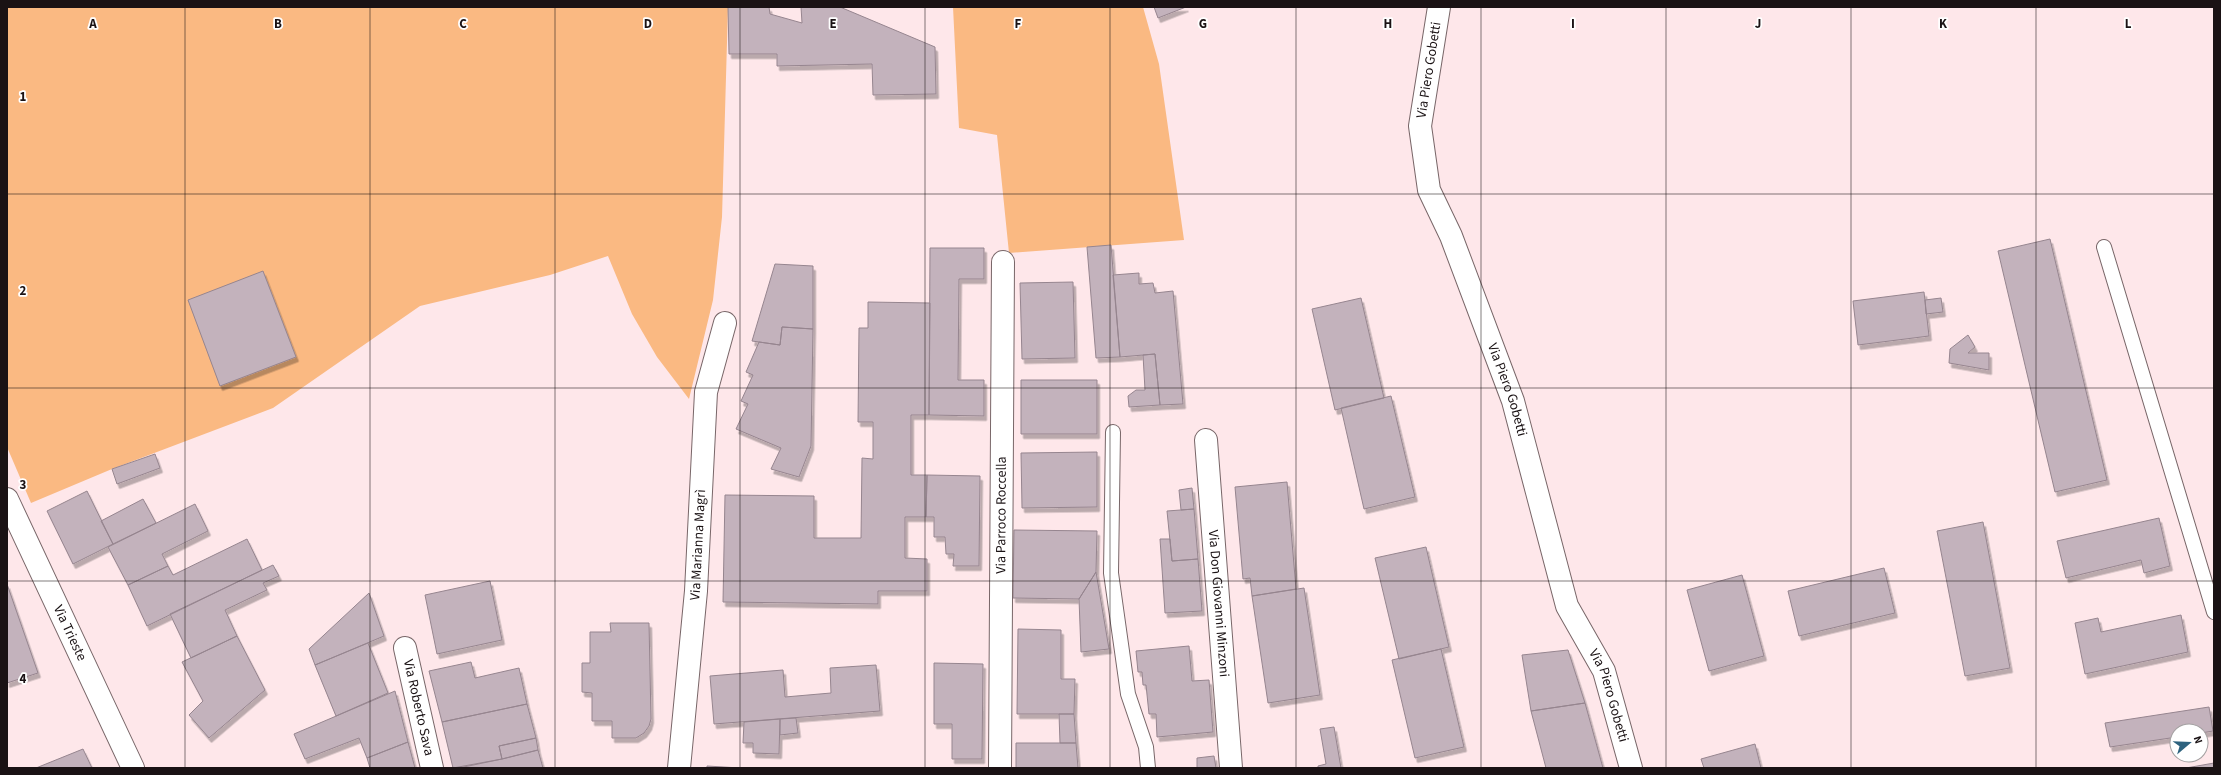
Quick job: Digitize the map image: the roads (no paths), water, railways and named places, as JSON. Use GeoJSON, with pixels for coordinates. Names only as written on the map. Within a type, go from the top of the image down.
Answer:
{"type":"FeatureCollection","features":[{"type":"Feature","properties":{"kind":"street","name":"Via Piero Gobetti"},"geometry":{"type":"LineString","coordinates":[[1439,7],[1420,126],[1429,190],[1452,236],[1514,401],[1567,606],[1604,671],[1631,768]]}},
{"type":"Feature","properties":{"kind":"street","name":"Via Parroco Roccella"},"geometry":{"type":"LineString","coordinates":[[1000,768],[1002,262]]}},
{"type":"Feature","properties":{"kind":"street","name":"Via Marianna Magrì"},"geometry":{"type":"LineString","coordinates":[[679,768],[696,591],[706,392],[725,323]]}},
{"type":"Feature","properties":{"kind":"street","name":"Via Don Giovanni Minzoni"},"geometry":{"type":"LineString","coordinates":[[1206,440],[1231,768]]}},
{"type":"Feature","properties":{"kind":"street","name":"Via Trieste"},"geometry":{"type":"LineString","coordinates":[[8,503],[133,768]]}},
{"type":"Feature","properties":{"kind":"street","name":"Via Roberto Sava"},"geometry":{"type":"LineString","coordinates":[[405,648],[432,768]]}},
{"type":"Feature","properties":{"kind":"lane"},"geometry":{"type":"LineString","coordinates":[[2104,247],[2214,612]]}},
{"type":"Feature","properties":{"kind":"lane"},"geometry":{"type":"LineString","coordinates":[[1113,432],[1111,573],[1128,694],[1146,747],[1148,768]]}}]}
